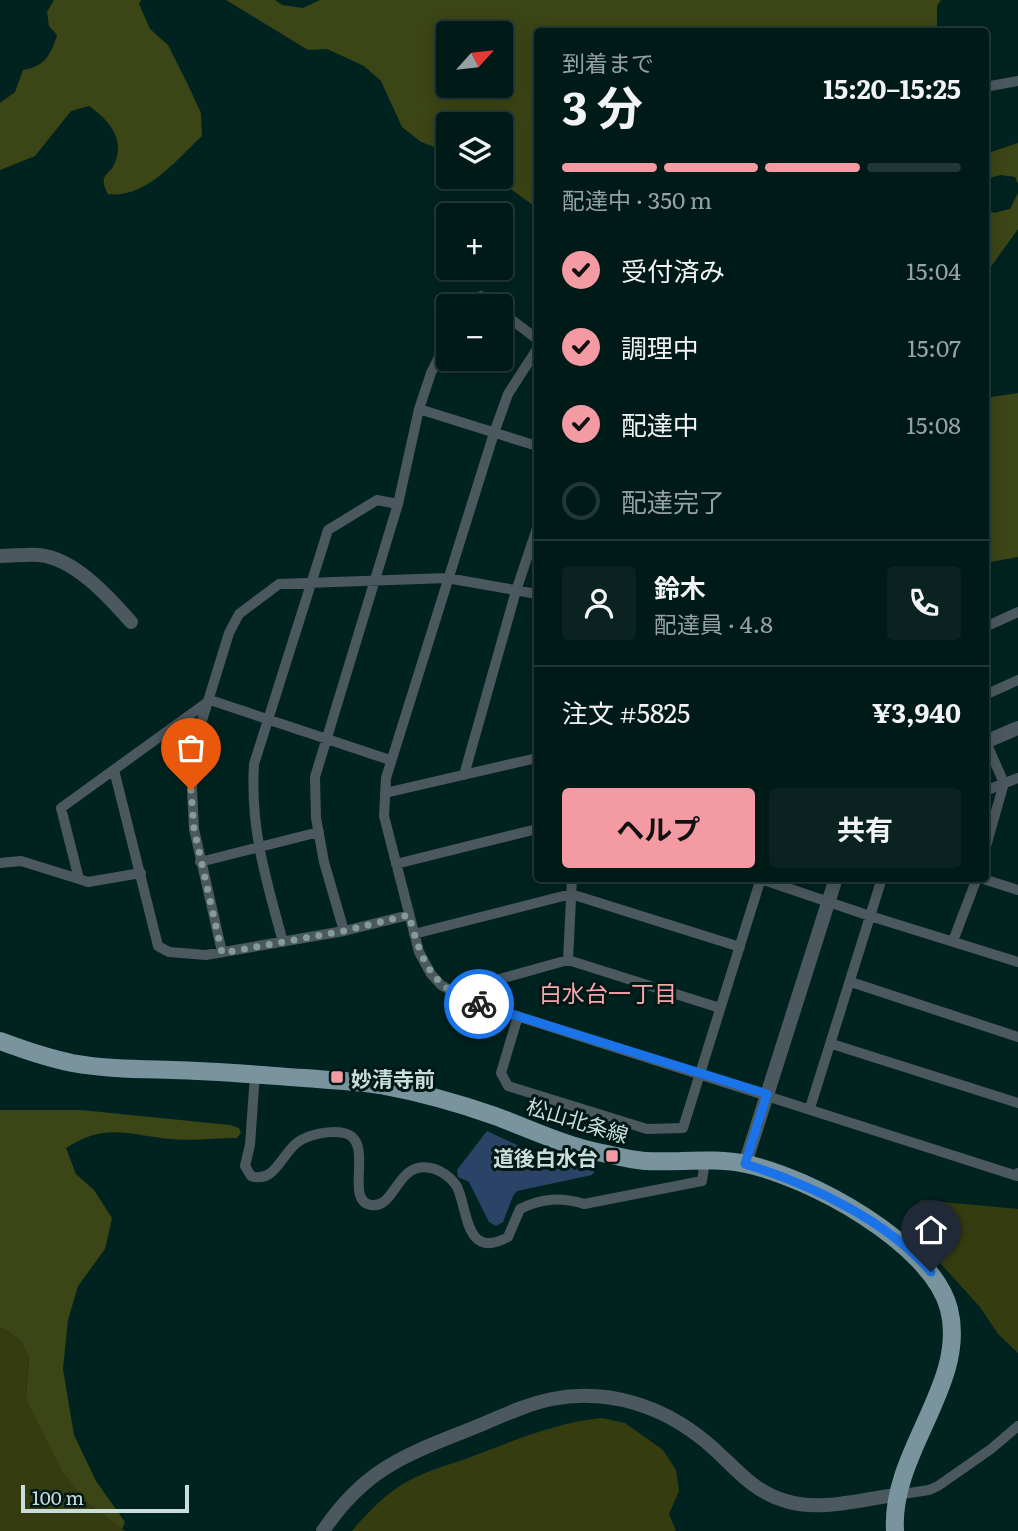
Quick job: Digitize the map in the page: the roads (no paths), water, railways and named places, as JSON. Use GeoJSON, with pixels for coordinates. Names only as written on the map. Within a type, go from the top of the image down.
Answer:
{"type":"FeatureCollection","features":[{"type":"Feature","properties":{"kind":"main road","name":"松山北条線"},"geometry":{"type":"LineString","coordinates":[[0,1041],[48,1057],[91,1066],[255,1074],[380,1085],[470,1108],[597,1153],[645,1161],[745,1164],[810,1186],[842,1204],[921,1260],[939,1284],[951,1318],[950,1355],[939,1390],[907,1461],[896,1494],[895,1531]]}},
{"type":"Feature","properties":{"kind":"street"},"geometry":{"type":"LineString","coordinates":[[989,86],[1018,81]]}},
{"type":"Feature","properties":{"kind":"street"},"geometry":{"type":"LineString","coordinates":[[513,321],[534,337]]}},
{"type":"Feature","properties":{"kind":"street"},"geometry":{"type":"LineString","coordinates":[[534,354],[508,394],[494,433],[390,760],[384,816],[419,952],[431,974],[441,985],[470,1001],[1017,1175],[1018,1173]]}},
{"type":"Feature","properties":{"kind":"street"},"geometry":{"type":"LineString","coordinates":[[344,931],[318,832],[316,777],[325,739],[398,504],[419,409],[436,363]]}},
{"type":"Feature","properties":{"kind":"street"},"geometry":{"type":"LineString","coordinates":[[419,409],[534,445]]}},
{"type":"Feature","properties":{"kind":"street"},"geometry":{"type":"LineString","coordinates":[[283,942],[259,847],[251,799],[254,764],[328,530],[377,500],[398,504]]}},
{"type":"Feature","properties":{"kind":"street"},"geometry":{"type":"LineString","coordinates":[[464,775],[534,537]]}},
{"type":"Feature","properties":{"kind":"street"},"geometry":{"type":"LineString","coordinates":[[0,556],[40,555],[59,562],[90,579],[131,622]]}},
{"type":"Feature","properties":{"kind":"street"},"geometry":{"type":"LineString","coordinates":[[222,953],[200,862],[191,790],[200,727],[229,633],[239,614],[279,584],[447,578],[534,594]]}},
{"type":"Feature","properties":{"kind":"street"},"geometry":{"type":"LineString","coordinates":[[989,625],[1018,612]]}},
{"type":"Feature","properties":{"kind":"street"},"geometry":{"type":"LineString","coordinates":[[989,693],[1018,680]]}},
{"type":"Feature","properties":{"kind":"street"},"geometry":{"type":"LineString","coordinates":[[210,700],[390,760]]}},
{"type":"Feature","properties":{"kind":"street"},"geometry":{"type":"LineString","coordinates":[[79,879],[61,808],[210,700]]}},
{"type":"Feature","properties":{"kind":"street"},"geometry":{"type":"LineString","coordinates":[[989,740],[1018,728]]}},
{"type":"Feature","properties":{"kind":"street"},"geometry":{"type":"LineString","coordinates":[[989,748],[1004,783],[989,835]]}},
{"type":"Feature","properties":{"kind":"street"},"geometry":{"type":"LineString","coordinates":[[385,793],[464,775],[534,755]]}},
{"type":"Feature","properties":{"kind":"street"},"geometry":{"type":"LineString","coordinates":[[114,770],[158,946],[169,952],[206,955],[222,953],[344,931],[409,915]]}},
{"type":"Feature","properties":{"kind":"street"},"geometry":{"type":"LineString","coordinates":[[989,789],[1018,778]]}},
{"type":"Feature","properties":{"kind":"street"},"geometry":{"type":"LineString","coordinates":[[396,864],[534,830]]}},
{"type":"Feature","properties":{"kind":"street"},"geometry":{"type":"LineString","coordinates":[[200,862],[318,832]]}},
{"type":"Feature","properties":{"kind":"street"},"geometry":{"type":"LineString","coordinates":[[0,863],[21,861],[88,882],[141,873]]}},
{"type":"Feature","properties":{"kind":"street"},"geometry":{"type":"LineString","coordinates":[[989,881],[1018,890]]}},
{"type":"Feature","properties":{"kind":"street"},"geometry":{"type":"LineString","coordinates":[[568,960],[572,882]]}},
{"type":"Feature","properties":{"kind":"street"},"geometry":{"type":"LineString","coordinates":[[518,1016],[501,1073],[508,1086],[647,1129],[682,1128],[759,882]]}},
{"type":"Feature","properties":{"kind":"street"},"geometry":{"type":"LineString","coordinates":[[769,882],[1018,962]]}},
{"type":"Feature","properties":{"kind":"street"},"geometry":{"type":"LineString","coordinates":[[745,1164],[835,882]]}},
{"type":"Feature","properties":{"kind":"street"},"geometry":{"type":"LineString","coordinates":[[810,1108],[881,882]]}},
{"type":"Feature","properties":{"kind":"street"},"geometry":{"type":"LineString","coordinates":[[953,941],[976,882]]}},
{"type":"Feature","properties":{"kind":"street"},"geometry":{"type":"LineString","coordinates":[[414,934],[571,894],[740,947]]}},
{"type":"Feature","properties":{"kind":"street"},"geometry":{"type":"LineString","coordinates":[[453,992],[568,960],[720,1007]]}},
{"type":"Feature","properties":{"kind":"street"},"geometry":{"type":"LineString","coordinates":[[851,982],[1018,1037]]}},
{"type":"Feature","properties":{"kind":"street"},"geometry":{"type":"LineString","coordinates":[[832,1044],[1018,1104]]}},
{"type":"Feature","properties":{"kind":"street"},"geometry":{"type":"LineString","coordinates":[[255,1074],[250,1145],[245,1166],[251,1176],[259,1179],[267,1176],[296,1143],[309,1136],[338,1132],[349,1134],[356,1142],[359,1152],[359,1194],[363,1202],[380,1204],[407,1172],[418,1168],[433,1169],[442,1172],[455,1184],[470,1230],[484,1241],[493,1242],[508,1237],[520,1209],[530,1204],[567,1199],[584,1204],[702,1181],[705,1161]]}},
{"type":"Feature","properties":{"kind":"street"},"geometry":{"type":"LineString","coordinates":[[323,1531],[355,1490],[369,1477],[393,1462],[552,1399],[579,1396],[624,1399],[668,1416],[687,1426],[746,1480],[766,1493],[786,1502],[817,1505],[929,1490],[991,1449],[1018,1426]]}},
{"type":"Feature","properties":{"kind":"water"},"geometry":{"type":"Polygon","coordinates":[[[487,1131],[517,1145],[596,1169],[592,1175],[517,1191],[503,1222],[496,1226],[489,1222],[469,1182],[458,1177],[457,1170],[487,1131]]]}},
{"type":"Feature","properties":{"kind":"place","name":"妙清寺前"},"geometry":{"type":"Point","coordinates":[337,1077]}},
{"type":"Feature","properties":{"kind":"place","name":"道後白水台"},"geometry":{"type":"Point","coordinates":[612,1156]}},
{"type":"Feature","properties":{"kind":"district","name":"白水台一丁目"},"geometry":{"type":"Point","coordinates":[608,992]}}]}
